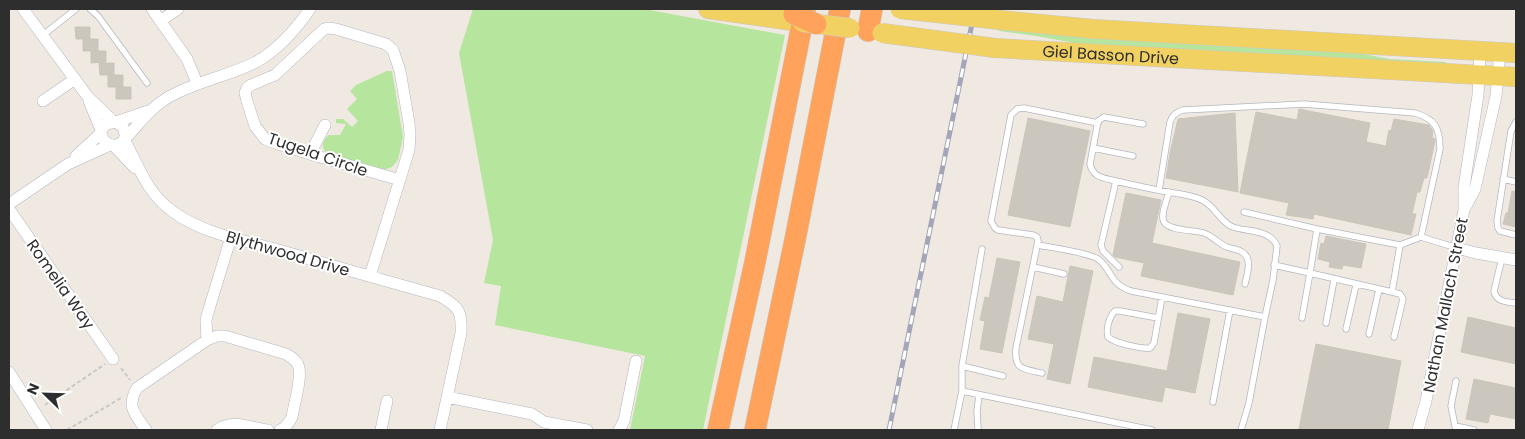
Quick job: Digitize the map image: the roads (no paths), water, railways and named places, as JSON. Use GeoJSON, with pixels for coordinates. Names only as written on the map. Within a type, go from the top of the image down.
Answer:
{"type":"FeatureCollection","features":[{"type":"Feature","properties":{"kind":"highway"},"geometry":{"type":"LineString","coordinates":[[756,430],[840,9]]}},
{"type":"Feature","properties":{"kind":"highway"},"geometry":{"type":"LineString","coordinates":[[867,31],[872,9]]}},
{"type":"Feature","properties":{"kind":"highway"},"geometry":{"type":"LineString","coordinates":[[718,430],[755,262],[799,15]]}},
{"type":"Feature","properties":{"kind":"main road","name":"Giel Basson Drive"},"geometry":{"type":"LineString","coordinates":[[708,9],[799,15],[867,31],[994,48],[1507,77]]}},
{"type":"Feature","properties":{"kind":"main road","name":"Giel Basson Drive"},"geometry":{"type":"LineString","coordinates":[[900,9],[1093,29],[1508,53]]}},
{"type":"Feature","properties":{"kind":"street"},"geometry":{"type":"LineString","coordinates":[[23,9],[88,97],[114,122],[123,127],[125,138]]}},
{"type":"Feature","properties":{"kind":"street"},"geometry":{"type":"LineString","coordinates":[[152,9],[187,59],[197,83]]}},
{"type":"Feature","properties":{"kind":"street"},"geometry":{"type":"LineString","coordinates":[[160,21],[178,9]]}},
{"type":"Feature","properties":{"kind":"street"},"geometry":{"type":"LineString","coordinates":[[68,164],[111,145],[120,144],[150,111],[166,99],[197,83],[234,71],[259,60],[289,36],[310,9]]}},
{"type":"Feature","properties":{"kind":"street","name":"Tugela Circle"},"geometry":{"type":"LineString","coordinates":[[370,276],[400,180],[409,150],[410,135],[397,59],[393,50],[386,44],[328,28],[275,75],[247,88],[245,94],[255,126],[265,139],[400,180]]}},
{"type":"Feature","properties":{"kind":"street","name":"Nathan Mallach Street"},"geometry":{"type":"LineString","coordinates":[[1418,430],[1426,400],[1464,210],[1464,187],[1478,95],[1480,52]]}},
{"type":"Feature","properties":{"kind":"street","name":"Nathan Mallach Street"},"geometry":{"type":"LineString","coordinates":[[1464,210],[1475,189],[1496,96],[1507,77],[1508,53]]}},
{"type":"Feature","properties":{"kind":"street"},"geometry":{"type":"LineString","coordinates":[[43,101],[75,79]]}},
{"type":"Feature","properties":{"kind":"street"},"geometry":{"type":"LineString","coordinates":[[88,97],[103,140],[111,145]]}},
{"type":"Feature","properties":{"kind":"street"},"geometry":{"type":"LineString","coordinates":[[9,204],[68,164],[101,132],[106,124],[150,111]]}},
{"type":"Feature","properties":{"kind":"street"},"geometry":{"type":"LineString","coordinates":[[310,154],[325,125]]}},
{"type":"Feature","properties":{"kind":"street","name":"Blythwood Drive"},"geometry":{"type":"LineString","coordinates":[[125,138],[139,172],[149,187],[171,211],[197,225],[231,237],[440,296],[454,304],[462,317],[461,333],[447,397]]}},
{"type":"Feature","properties":{"kind":"street","name":"Blythwood Drive"},"geometry":{"type":"LineString","coordinates":[[111,145],[139,172]]}},
{"type":"Feature","properties":{"kind":"street","name":"Romelia Way"},"geometry":{"type":"LineString","coordinates":[[9,209],[113,359]]}},
{"type":"Feature","properties":{"kind":"street"},"geometry":{"type":"LineString","coordinates":[[207,340],[206,320],[208,309],[231,237]]}},
{"type":"Feature","properties":{"kind":"street"},"geometry":{"type":"LineString","coordinates":[[1457,248],[1516,260]]}},
{"type":"Feature","properties":{"kind":"street"},"geometry":{"type":"LineString","coordinates":[[146,430],[132,408],[132,398],[137,388],[207,340],[217,336],[231,337],[286,354],[292,357],[298,364],[300,372],[292,417],[283,429],[280,430]]}},
{"type":"Feature","properties":{"kind":"street"},"geometry":{"type":"LineString","coordinates":[[619,430],[624,421],[636,361]]}},
{"type":"Feature","properties":{"kind":"street"},"geometry":{"type":"LineString","coordinates":[[10,377],[46,430]]}},
{"type":"Feature","properties":{"kind":"street"},"geometry":{"type":"LineString","coordinates":[[440,430],[447,397],[532,414],[545,426],[587,430]]}},
{"type":"Feature","properties":{"kind":"street","name":"Nathan Mallach Street"},"geometry":{"type":"LineString","coordinates":[[1425,430],[1426,400]]}},
{"type":"Feature","properties":{"kind":"street"},"geometry":{"type":"LineString","coordinates":[[381,430],[387,401]]}},
{"type":"Feature","properties":{"kind":"street"},"geometry":{"type":"LineString","coordinates":[[217,430],[229,424],[237,423],[268,430]]}},
{"type":"Feature","properties":{"kind":"lane"},"geometry":{"type":"LineString","coordinates":[[43,35],[76,9]]}},
{"type":"Feature","properties":{"kind":"lane"},"geometry":{"type":"LineString","coordinates":[[90,9],[98,16],[147,83]]}},
{"type":"Feature","properties":{"kind":"lane"},"geometry":{"type":"LineString","coordinates":[[1159,190],[1170,122],[1172,117],[1178,112],[1304,104],[1415,113],[1430,119],[1438,130],[1440,138],[1440,149],[1421,237]]}},
{"type":"Feature","properties":{"kind":"lane"},"geometry":{"type":"LineString","coordinates":[[1042,373],[1024,370],[1019,367],[1015,357],[1038,245],[1037,238],[1033,235],[998,230],[992,221],[1011,115],[1018,109],[1024,108],[1098,123]]}},
{"type":"Feature","properties":{"kind":"lane"},"geometry":{"type":"LineString","coordinates":[[1143,124],[1104,117],[1098,121],[1090,164],[1091,171],[1099,178],[1201,199],[1215,209],[1224,222],[1231,227],[1264,234],[1272,238],[1277,246],[1265,317],[1241,430]]}},
{"type":"Feature","properties":{"kind":"lane"},"geometry":{"type":"LineString","coordinates":[[1516,122],[1511,131],[1498,212],[1498,228],[1500,231],[1516,235]]}},
{"type":"Feature","properties":{"kind":"lane"},"geometry":{"type":"LineString","coordinates":[[1093,148],[1133,156]]}},
{"type":"Feature","properties":{"kind":"lane"},"geometry":{"type":"LineString","coordinates":[[1503,179],[1516,182]]}},
{"type":"Feature","properties":{"kind":"lane"},"geometry":{"type":"LineString","coordinates":[[1116,181],[1101,245],[1103,251],[1119,267]]}},
{"type":"Feature","properties":{"kind":"lane"},"geometry":{"type":"LineString","coordinates":[[1169,192],[1163,214],[1165,224],[1170,227],[1204,233],[1228,248],[1242,251],[1247,259],[1248,270],[1245,284]]}},
{"type":"Feature","properties":{"kind":"lane"},"geometry":{"type":"LineString","coordinates":[[1244,212],[1317,229],[1400,245],[1421,237],[1457,248]]}},
{"type":"Feature","properties":{"kind":"lane"},"geometry":{"type":"LineString","coordinates":[[1302,318],[1317,229]]}},
{"type":"Feature","properties":{"kind":"lane"},"geometry":{"type":"LineString","coordinates":[[1038,245],[1094,257],[1100,260],[1114,281],[1124,288],[1265,317]]}},
{"type":"Feature","properties":{"kind":"lane"},"geometry":{"type":"LineString","coordinates":[[1392,292],[1400,245]]}},
{"type":"Feature","properties":{"kind":"lane"},"geometry":{"type":"LineString","coordinates":[[954,430],[962,391],[962,366],[982,249]]}},
{"type":"Feature","properties":{"kind":"lane"},"geometry":{"type":"LineString","coordinates":[[1502,258],[1494,291],[1495,295],[1498,299],[1516,303]]}},
{"type":"Feature","properties":{"kind":"lane"},"geometry":{"type":"LineString","coordinates":[[1274,265],[1400,294],[1403,299],[1394,337]]}},
{"type":"Feature","properties":{"kind":"lane"},"geometry":{"type":"LineString","coordinates":[[1033,267],[1064,274]]}},
{"type":"Feature","properties":{"kind":"lane"},"geometry":{"type":"LineString","coordinates":[[1326,323],[1334,280]]}},
{"type":"Feature","properties":{"kind":"lane"},"geometry":{"type":"LineString","coordinates":[[1346,330],[1356,285]]}},
{"type":"Feature","properties":{"kind":"lane"},"geometry":{"type":"LineString","coordinates":[[1369,334],[1379,289]]}},
{"type":"Feature","properties":{"kind":"lane"},"geometry":{"type":"LineString","coordinates":[[1158,318],[1115,311],[1110,319],[1107,332],[1108,337],[1113,341],[1150,348],[1154,343],[1162,297]]}},
{"type":"Feature","properties":{"kind":"lane"},"geometry":{"type":"LineString","coordinates":[[1213,402],[1230,310]]}},
{"type":"Feature","properties":{"kind":"lane"},"geometry":{"type":"LineString","coordinates":[[962,366],[1003,376]]}},
{"type":"Feature","properties":{"kind":"lane"},"geometry":{"type":"LineString","coordinates":[[1456,381],[1451,406],[1455,428],[1474,430]]}},
{"type":"Feature","properties":{"kind":"lane"},"geometry":{"type":"LineString","coordinates":[[962,391],[1152,430]]}},
{"type":"Feature","properties":{"kind":"lane"},"geometry":{"type":"LineString","coordinates":[[978,429],[977,411],[980,395]]}},
{"type":"Feature","properties":{"kind":"railway"},"geometry":{"type":"LineString","coordinates":[[889,430],[975,9]]}}]}
